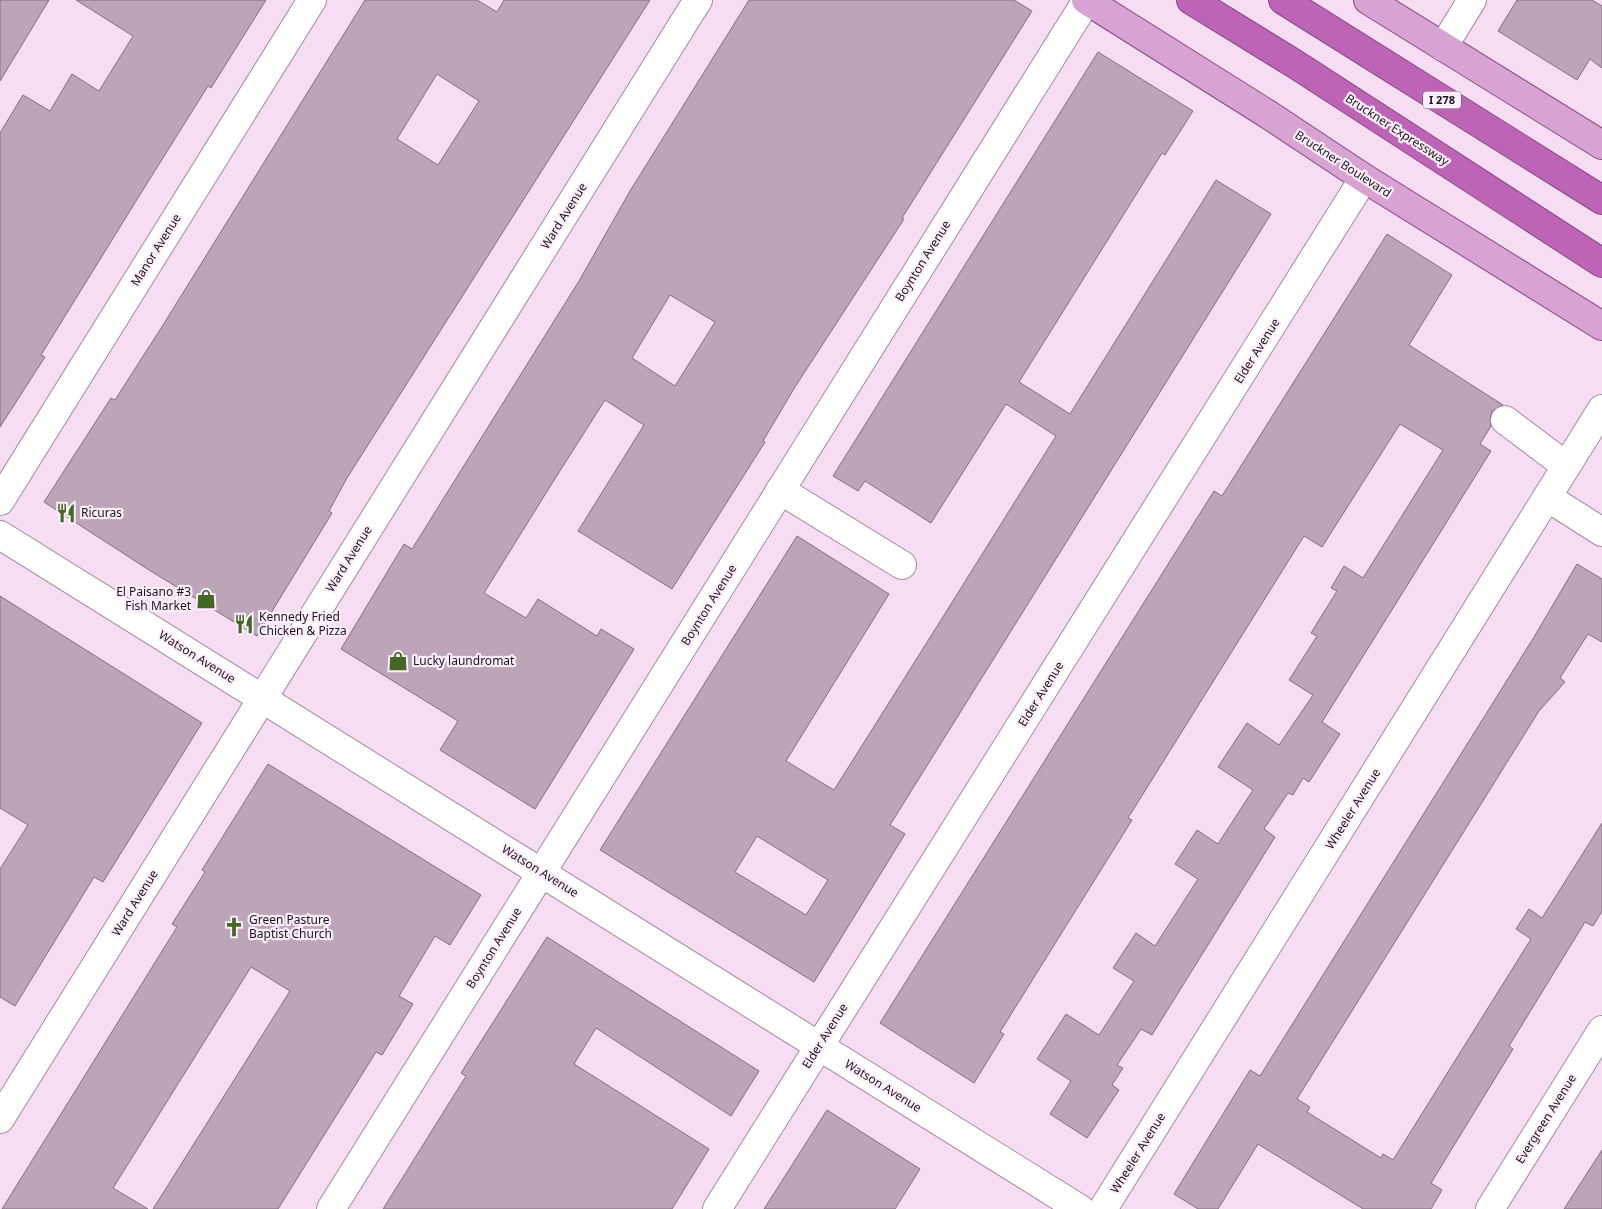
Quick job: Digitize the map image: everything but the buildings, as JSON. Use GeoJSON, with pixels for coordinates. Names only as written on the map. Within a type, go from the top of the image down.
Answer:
{"type":"FeatureCollection","features":[{"type":"Feature","properties":{"kind":"highway","name":"Bruckner Expressway"},"geometry":{"type":"LineString","coordinates":[[1190,0],[1295,64],[1602,263]]}},
{"type":"Feature","properties":{"kind":"highway","name":"I 278"},"geometry":{"type":"LineString","coordinates":[[1283,0],[1602,200]]}},
{"type":"Feature","properties":{"kind":"main road","name":"Bruckner Boulevard"},"geometry":{"type":"LineString","coordinates":[[1086,0],[1270,115],[1364,178],[1602,326]]}},
{"type":"Feature","properties":{"kind":"main road"},"geometry":{"type":"LineString","coordinates":[[1368,0],[1602,144]]}},
{"type":"Feature","properties":{"kind":"street","name":"Manor Avenue"},"geometry":{"type":"LineString","coordinates":[[0,500],[312,0]]}},
{"type":"Feature","properties":{"kind":"street","name":"Ward Avenue"},"geometry":{"type":"LineString","coordinates":[[0,1119],[698,0]]}},
{"type":"Feature","properties":{"kind":"street","name":"Boynton Avenue"},"geometry":{"type":"LineString","coordinates":[[331,1209],[1086,0]]}},
{"type":"Feature","properties":{"kind":"street"},"geometry":{"type":"LineString","coordinates":[[1443,46],[1472,0]]}},
{"type":"Feature","properties":{"kind":"street","name":"Elder Avenue"},"geometry":{"type":"LineString","coordinates":[[717,1209],[1364,178]]}},
{"type":"Feature","properties":{"kind":"street","name":"Wheeler Avenue"},"geometry":{"type":"LineString","coordinates":[[1103,1209],[1602,409]]}},
{"type":"Feature","properties":{"kind":"street"},"geometry":{"type":"LineString","coordinates":[[1505,420],[1566,466]]}},
{"type":"Feature","properties":{"kind":"street"},"geometry":{"type":"LineString","coordinates":[[780,490],[902,565]]}},
{"type":"Feature","properties":{"kind":"street"},"geometry":{"type":"LineString","coordinates":[[1547,497],[1602,532]]}},
{"type":"Feature","properties":{"kind":"street","name":"Watson Avenue"},"geometry":{"type":"LineString","coordinates":[[0,535],[1080,1209]]}},
{"type":"Feature","properties":{"kind":"street","name":"Evergreen Avenue"},"geometry":{"type":"LineString","coordinates":[[1490,1209],[1602,1030]]}},
{"type":"Feature","properties":{"kind":"place","name":"Ricuras"},"geometry":{"type":"Point","coordinates":[66,513]}},
{"type":"Feature","properties":{"kind":"place","name":"El Paisano #3 Fish Market"},"geometry":{"type":"Point","coordinates":[206,599]}},
{"type":"Feature","properties":{"kind":"place","name":"Kennedy Fried Chicken & Pizza"},"geometry":{"type":"Point","coordinates":[244,624]}},
{"type":"Feature","properties":{"kind":"place","name":"Lucky laundromat"},"geometry":{"type":"Point","coordinates":[398,661]}},
{"type":"Feature","properties":{"kind":"place","name":"Green Pasture Baptist Church"},"geometry":{"type":"Point","coordinates":[234,927]}}]}
